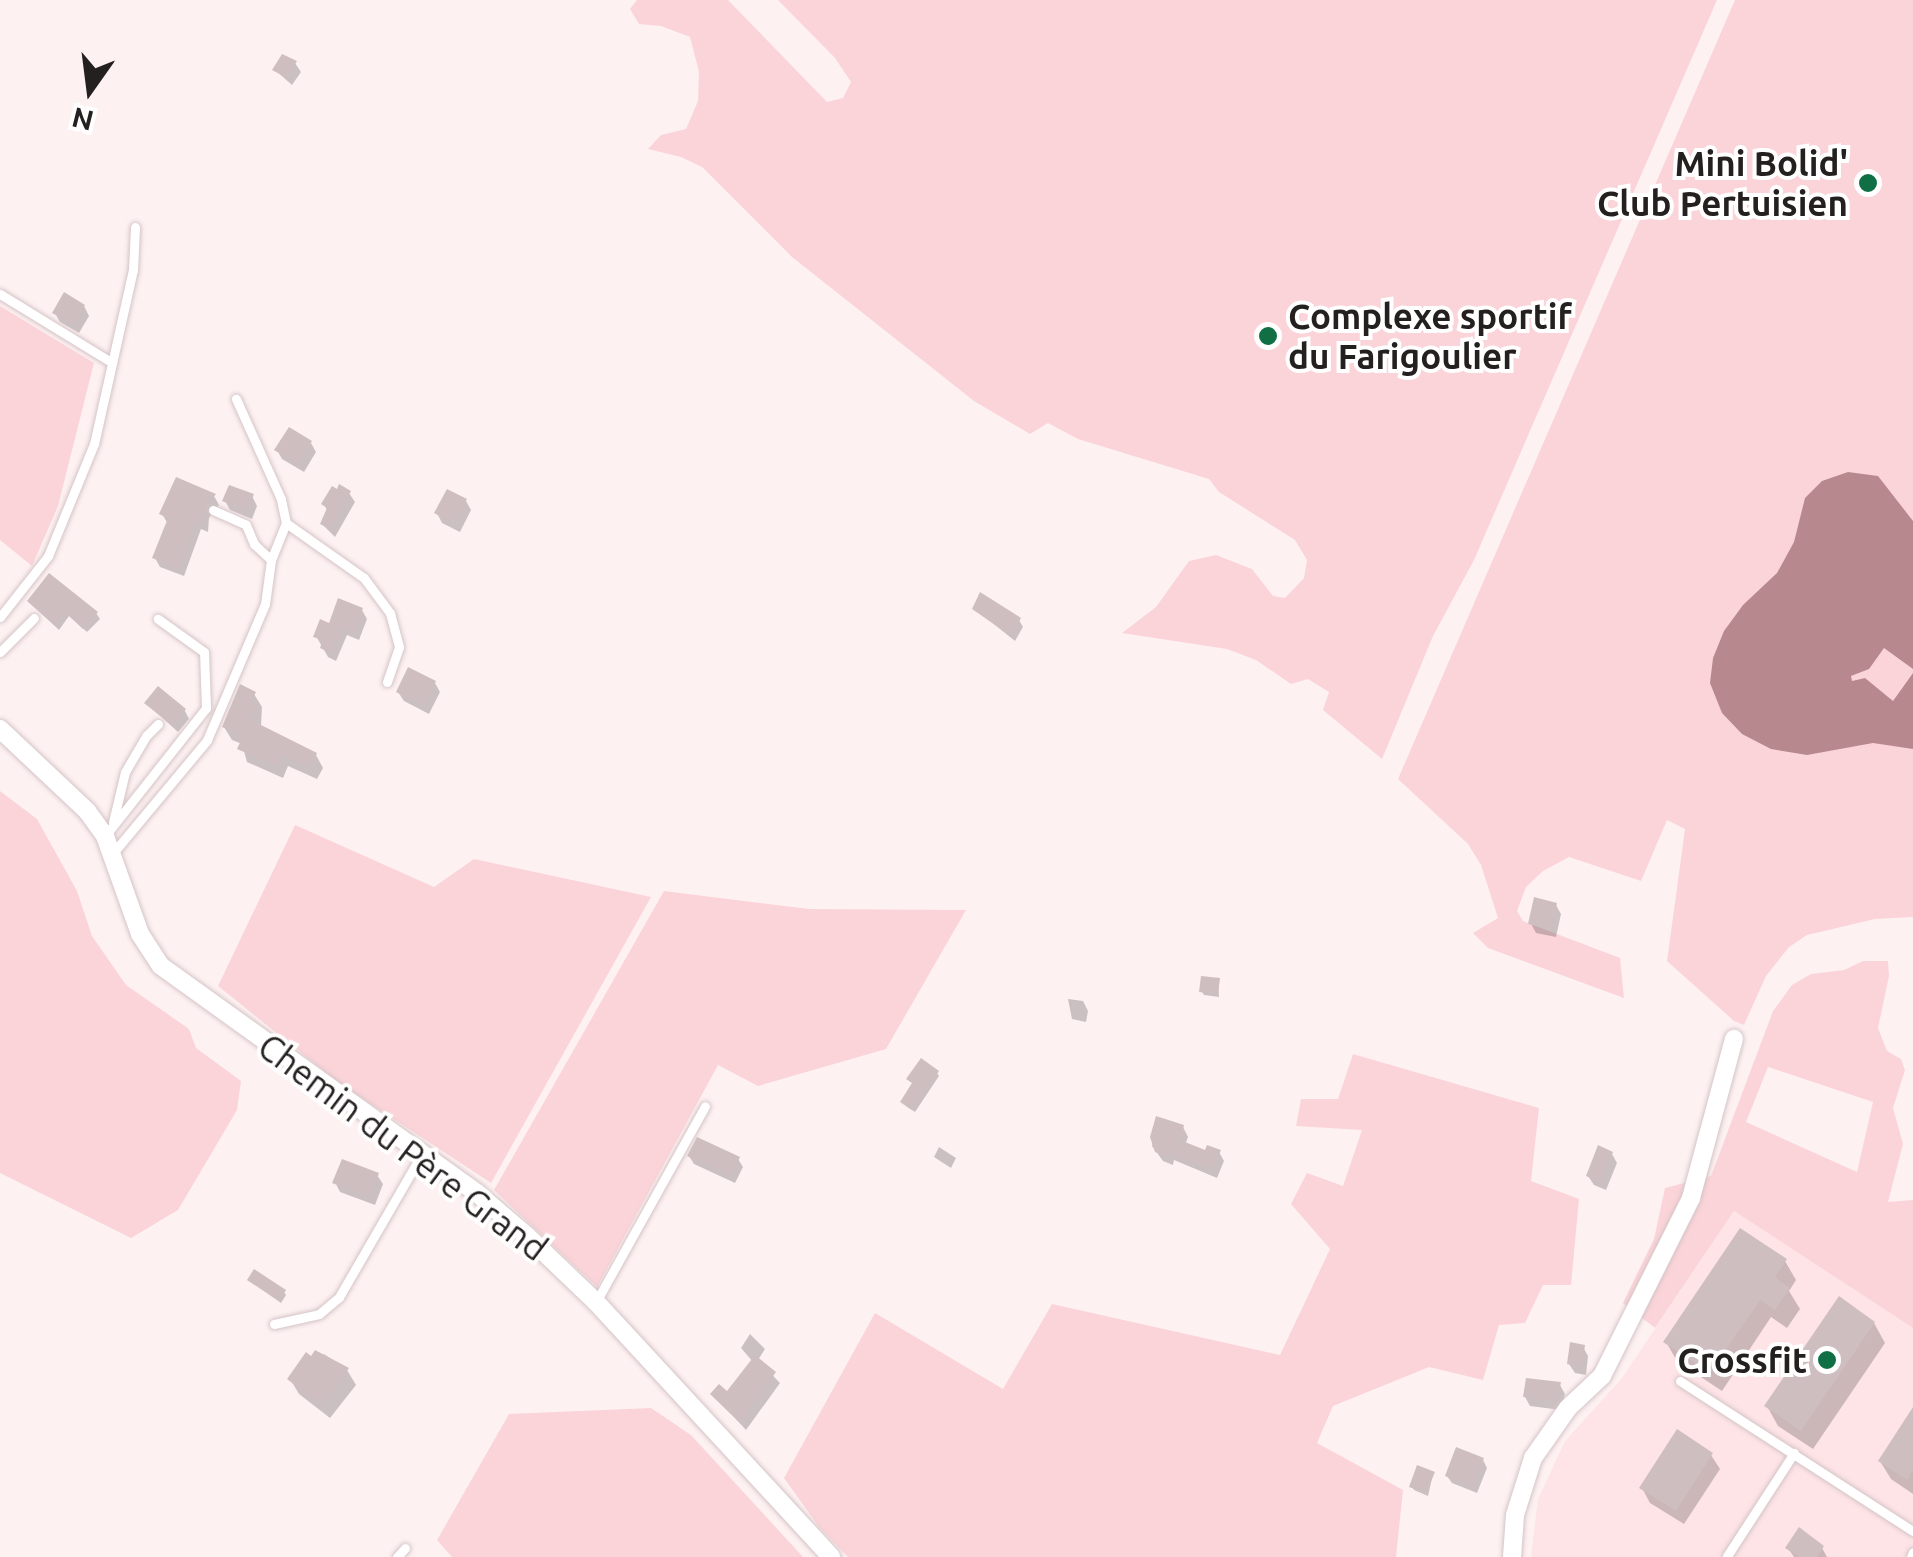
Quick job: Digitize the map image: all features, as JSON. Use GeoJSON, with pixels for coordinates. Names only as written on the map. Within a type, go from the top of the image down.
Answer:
{"type":"FeatureCollection","features":[{"type":"Feature","properties":{"kind":"street","name":"Chemin du Père Grand"},"geometry":{"type":"LineString","coordinates":[[0,729],[110,838],[140,934],[162,966],[422,1154],[528,1236],[596,1302],[831,1557]]}},
{"type":"Feature","properties":{"kind":"street"},"geometry":{"type":"LineString","coordinates":[[1512,1557],[1515,1514],[1533,1458],[1568,1408],[1602,1376],[1691,1198],[1734,1039]]}},
{"type":"Feature","properties":{"kind":"lane"},"geometry":{"type":"LineString","coordinates":[[0,617],[48,556],[94,444],[133,270],[135,228]]}},
{"type":"Feature","properties":{"kind":"lane"},"geometry":{"type":"LineString","coordinates":[[0,294],[111,362]]}},
{"type":"Feature","properties":{"kind":"lane"},"geometry":{"type":"LineString","coordinates":[[110,838],[208,740],[259,620],[271,560],[286,523],[281,499],[236,399]]}},
{"type":"Feature","properties":{"kind":"lane"},"geometry":{"type":"LineString","coordinates":[[213,510],[246,525],[254,544],[271,560]]}},
{"type":"Feature","properties":{"kind":"lane"},"geometry":{"type":"LineString","coordinates":[[286,523],[364,578],[390,613],[399,647],[387,682]]}},
{"type":"Feature","properties":{"kind":"lane"},"geometry":{"type":"LineString","coordinates":[[0,652],[34,618]]}},
{"type":"Feature","properties":{"kind":"lane"},"geometry":{"type":"LineString","coordinates":[[110,838],[206,708],[204,652],[158,619]]}},
{"type":"Feature","properties":{"kind":"lane"},"geometry":{"type":"LineString","coordinates":[[110,838],[126,772],[146,736],[158,724]]}},
{"type":"Feature","properties":{"kind":"lane"},"geometry":{"type":"LineString","coordinates":[[596,1302],[705,1106]]}},
{"type":"Feature","properties":{"kind":"lane"},"geometry":{"type":"LineString","coordinates":[[274,1324],[319,1314],[339,1297],[422,1154]]}},
{"type":"Feature","properties":{"kind":"lane"},"geometry":{"type":"LineString","coordinates":[[1680,1381],[1913,1531]]}},
{"type":"Feature","properties":{"kind":"lane"},"geometry":{"type":"LineString","coordinates":[[1727,1556],[1794,1454]]}},
{"type":"Feature","properties":{"kind":"lane"},"geometry":{"type":"LineString","coordinates":[[396,1557],[405,1548]]}},
{"type":"Feature","properties":{"kind":"shaded area","name":"Complexe sportif du Farigoulier"},"geometry":{"type":"Polygon","coordinates":[[[637,0],[728,0],[827,102],[843,98],[851,82],[835,58],[778,0],[1717,0],[1474,560],[1433,636],[1382,759],[1323,710],[1329,692],[1308,679],[1291,684],[1256,660],[1227,649],[1122,633],[1156,607],[1189,561],[1216,555],[1252,569],[1273,596],[1285,598],[1304,578],[1307,560],[1295,540],[1219,492],[1209,479],[1078,439],[1048,423],[1030,434],[974,401],[792,257],[702,167],[648,149],[661,135],[686,129],[698,101],[699,72],[690,37],[661,26],[639,24],[630,9],[637,0]]]}},
{"type":"Feature","properties":{"kind":"shaded area"},"geometry":{"type":"Polygon","coordinates":[[[1735,0],[1913,0],[1913,917],[1875,919],[1807,935],[1789,947],[1766,976],[1744,1025],[1734,1021],[1667,961],[1685,829],[1667,820],[1641,881],[1569,857],[1543,871],[1526,887],[1517,911],[1523,921],[1620,958],[1624,998],[1488,948],[1473,933],[1498,918],[1481,865],[1468,844],[1398,779],[1735,0]]]}},
{"type":"Feature","properties":{"kind":"shaded area"},"geometry":{"type":"Polygon","coordinates":[[[0,306],[94,363],[58,506],[32,566],[0,540],[0,306]]]}},
{"type":"Feature","properties":{"kind":"shaded area"},"geometry":{"type":"Polygon","coordinates":[[[1848,472],[1878,476],[1913,521],[1913,669],[1884,648],[1869,669],[1851,676],[1852,681],[1865,678],[1893,701],[1913,673],[1913,749],[1873,743],[1807,755],[1771,749],[1742,734],[1722,713],[1710,683],[1713,658],[1724,631],[1743,605],[1777,573],[1794,542],[1805,498],[1822,481],[1848,472]]]}},
{"type":"Feature","properties":{"kind":"shaded area"},"geometry":{"type":"Polygon","coordinates":[[[0,791],[37,819],[77,891],[92,936],[126,985],[189,1029],[196,1048],[241,1081],[237,1110],[178,1210],[131,1238],[0,1173],[0,791]]]}},
{"type":"Feature","properties":{"kind":"shaded area"},"geometry":{"type":"Polygon","coordinates":[[[295,825],[434,887],[474,859],[651,897],[491,1183],[339,1083],[218,986],[295,825]]]}},
{"type":"Feature","properties":{"kind":"shaded area"},"geometry":{"type":"Polygon","coordinates":[[[664,891],[809,909],[966,910],[886,1049],[758,1086],[718,1065],[597,1287],[494,1190],[664,891]]]}},
{"type":"Feature","properties":{"kind":"shaded area"},"geometry":{"type":"Polygon","coordinates":[[[1863,961],[1888,961],[1889,976],[1878,1028],[1887,1051],[1901,1059],[1905,1070],[1893,1108],[1903,1144],[1888,1202],[1913,1200],[1913,1328],[1734,1211],[1655,1328],[1623,1303],[1654,1239],[1665,1188],[1711,1176],[1773,1011],[1792,985],[1811,974],[1844,970],[1863,961]],[[1768,1067],[1746,1122],[1857,1172],[1873,1102],[1768,1067]]]}},
{"type":"Feature","properties":{"kind":"shaded area"},"geometry":{"type":"Polygon","coordinates":[[[1353,1054],[1539,1108],[1531,1181],[1579,1199],[1571,1285],[1543,1285],[1525,1323],[1499,1325],[1483,1380],[1429,1367],[1333,1406],[1317,1443],[1403,1490],[1396,1557],[848,1557],[819,1527],[784,1478],[875,1313],[1003,1389],[1052,1304],[1280,1355],[1330,1249],[1291,1204],[1307,1173],[1343,1186],[1362,1130],[1296,1126],[1301,1099],[1338,1099],[1353,1054]]]}},
{"type":"Feature","properties":{"kind":"shaded area"},"geometry":{"type":"Polygon","coordinates":[[[1734,1211],[1913,1328],[1913,1557],[1531,1557],[1538,1499],[1565,1441],[1622,1378],[1734,1211]]]}},
{"type":"Feature","properties":{"kind":"shaded area"},"geometry":{"type":"Polygon","coordinates":[[[651,1408],[691,1435],[803,1557],[452,1557],[437,1540],[509,1414],[651,1408]]]}},
{"type":"Feature","properties":{"kind":"building"},"geometry":{"type":"Polygon","coordinates":[[[282,54],[297,61],[287,78],[272,70],[282,54]]]}},
{"type":"Feature","properties":{"kind":"building"},"geometry":{"type":"Polygon","coordinates":[[[64,292],[85,305],[74,325],[52,313],[64,292]]]}},
{"type":"Feature","properties":{"kind":"building"},"geometry":{"type":"Polygon","coordinates":[[[289,427],[312,441],[298,464],[274,450],[289,427]]]}},
{"type":"Feature","properties":{"kind":"building"},"geometry":{"type":"Polygon","coordinates":[[[176,477],[216,494],[205,508],[204,525],[196,522],[179,569],[152,558],[168,518],[159,514],[176,477]]]}},
{"type":"Feature","properties":{"kind":"building"},"geometry":{"type":"Polygon","coordinates":[[[339,484],[351,491],[330,529],[320,524],[327,508],[321,504],[332,486],[337,489],[339,484]]]}},
{"type":"Feature","properties":{"kind":"building"},"geometry":{"type":"Polygon","coordinates":[[[229,485],[254,494],[247,511],[222,501],[229,485]]]}},
{"type":"Feature","properties":{"kind":"building"},"geometry":{"type":"Polygon","coordinates":[[[447,489],[467,499],[454,524],[434,513],[447,489]]]}},
{"type":"Feature","properties":{"kind":"building"},"geometry":{"type":"Polygon","coordinates":[[[49,573],[98,612],[83,629],[65,612],[55,626],[27,601],[49,573]]]}},
{"type":"Feature","properties":{"kind":"building"},"geometry":{"type":"Polygon","coordinates":[[[980,592],[1021,618],[1011,636],[972,609],[980,592]]]}},
{"type":"Feature","properties":{"kind":"building"},"geometry":{"type":"Polygon","coordinates":[[[338,598],[363,608],[355,632],[342,627],[331,653],[320,648],[323,640],[313,637],[320,619],[329,623],[338,598]]]}},
{"type":"Feature","properties":{"kind":"building"},"geometry":{"type":"Polygon","coordinates":[[[408,667],[436,681],[424,706],[396,692],[408,667]]]}},
{"type":"Feature","properties":{"kind":"building"},"geometry":{"type":"Polygon","coordinates":[[[240,684],[256,692],[251,702],[258,705],[251,720],[317,753],[310,767],[281,755],[276,766],[237,749],[243,736],[222,727],[240,684]]]}},
{"type":"Feature","properties":{"kind":"building"},"geometry":{"type":"Polygon","coordinates":[[[158,686],[186,709],[173,726],[144,703],[158,686]]]}},
{"type":"Feature","properties":{"kind":"building"},"geometry":{"type":"Polygon","coordinates":[[[1534,897],[1557,903],[1551,929],[1528,924],[1534,897]]]}},
{"type":"Feature","properties":{"kind":"building"},"geometry":{"type":"Polygon","coordinates":[[[1201,976],[1220,978],[1218,994],[1199,992],[1201,976]]]}},
{"type":"Feature","properties":{"kind":"building"},"geometry":{"type":"Polygon","coordinates":[[[921,1058],[939,1071],[912,1110],[900,1102],[912,1083],[906,1079],[921,1058]]]}},
{"type":"Feature","properties":{"kind":"building"},"geometry":{"type":"Polygon","coordinates":[[[1156,1116],[1184,1125],[1180,1140],[1205,1150],[1207,1145],[1221,1150],[1212,1170],[1169,1153],[1168,1157],[1155,1152],[1150,1137],[1156,1116]]]}},
{"type":"Feature","properties":{"kind":"building"},"geometry":{"type":"Polygon","coordinates":[[[697,1137],[740,1157],[731,1176],[687,1156],[697,1137]]]}},
{"type":"Feature","properties":{"kind":"building"},"geometry":{"type":"Polygon","coordinates":[[[1598,1145],[1613,1152],[1601,1183],[1586,1176],[1598,1145]]]}},
{"type":"Feature","properties":{"kind":"building"},"geometry":{"type":"Polygon","coordinates":[[[342,1159],[379,1173],[370,1197],[332,1183],[342,1159]]]}},
{"type":"Feature","properties":{"kind":"building"},"geometry":{"type":"Polygon","coordinates":[[[1740,1228],[1787,1259],[1775,1277],[1790,1288],[1775,1310],[1760,1300],[1710,1373],[1663,1342],[1740,1228]]]}},
{"type":"Feature","properties":{"kind":"building"},"geometry":{"type":"Polygon","coordinates":[[[254,1269],[286,1290],[279,1301],[247,1280],[254,1269]]]}},
{"type":"Feature","properties":{"kind":"building"},"geometry":{"type":"Polygon","coordinates":[[[1839,1296],[1875,1322],[1801,1431],[1764,1406],[1839,1296]]]}},
{"type":"Feature","properties":{"kind":"building"},"geometry":{"type":"Polygon","coordinates":[[[1570,1342],[1585,1345],[1582,1367],[1567,1364],[1570,1342]]]}},
{"type":"Feature","properties":{"kind":"building"},"geometry":{"type":"Polygon","coordinates":[[[315,1350],[349,1368],[321,1406],[287,1379],[306,1352],[311,1356],[315,1350]]]}},
{"type":"Feature","properties":{"kind":"building"},"geometry":{"type":"Polygon","coordinates":[[[755,1355],[776,1372],[740,1423],[710,1394],[719,1384],[727,1391],[755,1355]]]}},
{"type":"Feature","properties":{"kind":"building"},"geometry":{"type":"Polygon","coordinates":[[[1526,1378],[1561,1382],[1557,1401],[1523,1397],[1526,1378]]]}},
{"type":"Feature","properties":{"kind":"building"},"geometry":{"type":"Polygon","coordinates":[[[1913,1407],[1913,1470],[1907,1480],[1878,1461],[1913,1407]]]}},
{"type":"Feature","properties":{"kind":"building"},"geometry":{"type":"Polygon","coordinates":[[[1677,1429],[1713,1453],[1676,1511],[1639,1488],[1677,1429]]]}},
{"type":"Feature","properties":{"kind":"building"},"geometry":{"type":"Polygon","coordinates":[[[1456,1447],[1484,1458],[1473,1487],[1445,1476],[1456,1447]]]}},
{"type":"Feature","properties":{"kind":"building"},"geometry":{"type":"Polygon","coordinates":[[[1417,1465],[1435,1472],[1426,1493],[1409,1487],[1417,1465]]]}},
{"type":"Feature","properties":{"kind":"building"},"geometry":{"type":"Polygon","coordinates":[[[1799,1527],[1824,1546],[1817,1557],[1799,1557],[1785,1548],[1799,1527]]]}},
{"type":"Feature","properties":{"kind":"place","name":"Mini Bolid' Club Pertuisien"},"geometry":{"type":"Point","coordinates":[1868,183]}},
{"type":"Feature","properties":{"kind":"place","name":"Complexe sportif du Farigoulier"},"geometry":{"type":"Point","coordinates":[1268,336]}},
{"type":"Feature","properties":{"kind":"place","name":"Crossfit"},"geometry":{"type":"Point","coordinates":[1827,1360]}}]}
